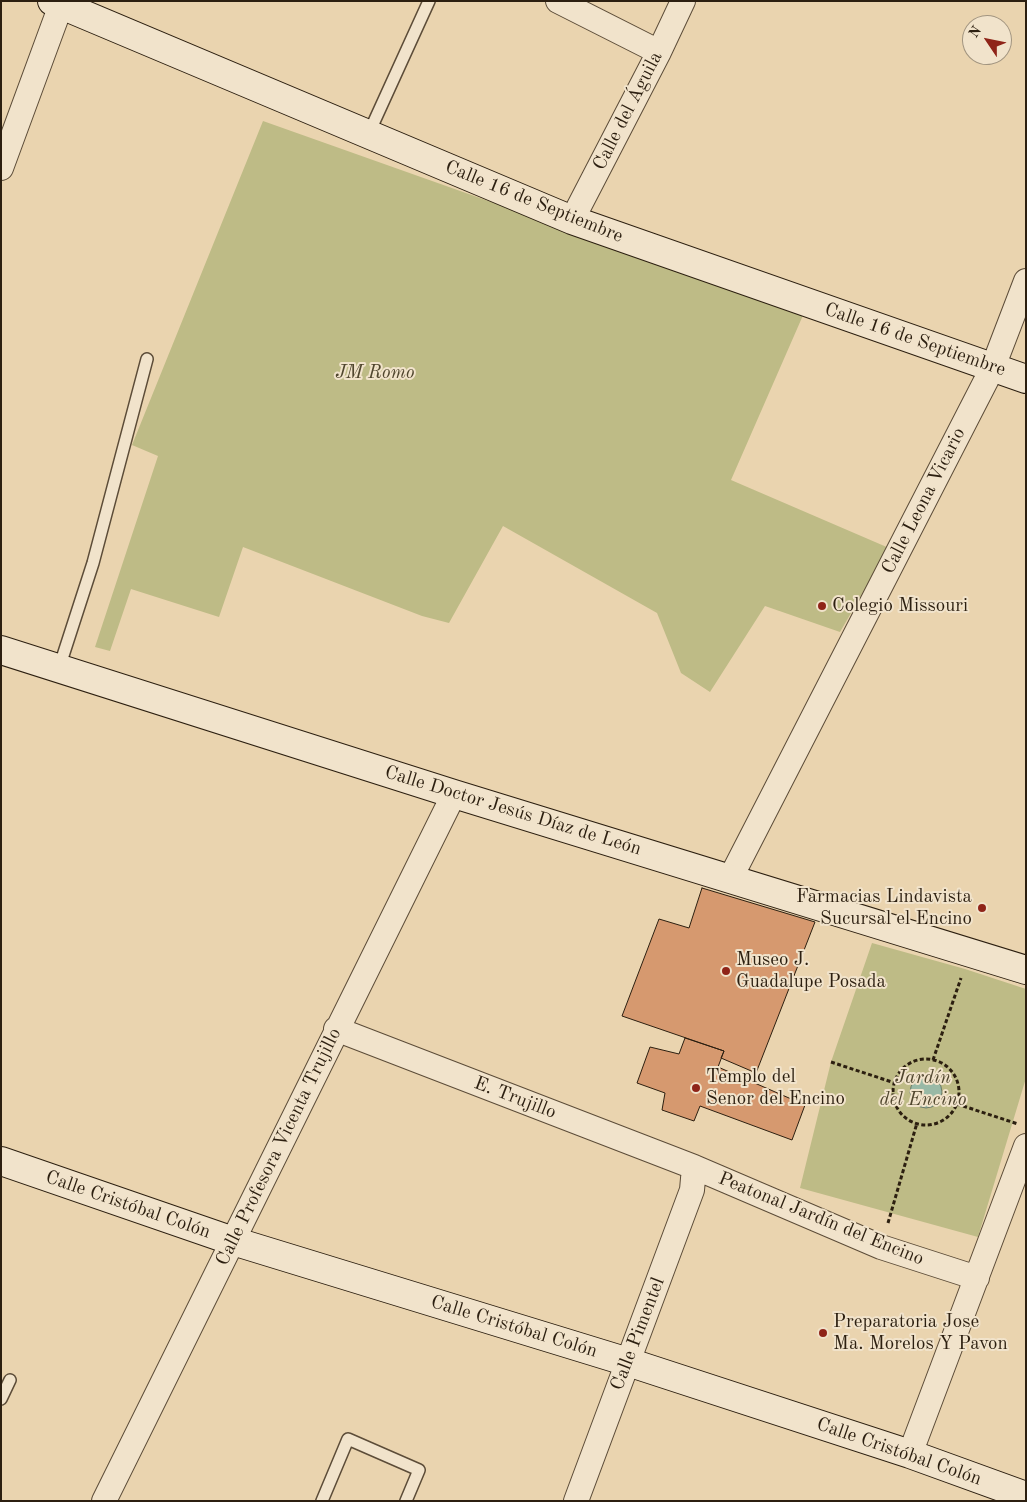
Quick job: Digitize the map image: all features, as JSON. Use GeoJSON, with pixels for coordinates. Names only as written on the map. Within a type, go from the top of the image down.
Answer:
{"type":"FeatureCollection","features":[{"type":"Feature","properties":{"kind":"street"},"geometry":{"type":"LineString","coordinates":[[558,1],[659,52]]}},
{"type":"Feature","properties":{"kind":"street","name":"Calle del Águila"},"geometry":{"type":"LineString","coordinates":[[572,220],[659,52],[683,1]]}},
{"type":"Feature","properties":{"kind":"street","name":"Calle 16 de Septiembre"},"geometry":{"type":"LineString","coordinates":[[56,3],[572,220],[1026,379]]}},
{"type":"Feature","properties":{"kind":"street"},"geometry":{"type":"LineString","coordinates":[[1,168],[56,3]]}},
{"type":"Feature","properties":{"kind":"street","name":"Calle Leona Vicario"},"geometry":{"type":"LineString","coordinates":[[730,877],[993,367],[1026,282]]}},
{"type":"Feature","properties":{"kind":"street","name":"Calle Doctor Jesús Díaz de León"},"geometry":{"type":"LineString","coordinates":[[1,650],[454,794],[730,877],[1026,970]]}},
{"type":"Feature","properties":{"kind":"street","name":"Calle Profesora Vicenta Trujillo"},"geometry":{"type":"LineString","coordinates":[[104,1501],[454,794]]}},
{"type":"Feature","properties":{"kind":"street","name":"E. Trujillo"},"geometry":{"type":"LineString","coordinates":[[336,1029],[694,1166]]}},
{"type":"Feature","properties":{"kind":"street"},"geometry":{"type":"LineString","coordinates":[[910,1454],[1026,1146]]}},
{"type":"Feature","properties":{"kind":"street","name":"Calle Cristóbal Colón"},"geometry":{"type":"LineString","coordinates":[[1,1161],[233,1242],[628,1362],[910,1454],[1026,1496]]}},
{"type":"Feature","properties":{"kind":"street","name":"Peatonal Jardín del Encino"},"geometry":{"type":"LineString","coordinates":[[694,1166],[881,1247],[977,1278]]}},
{"type":"Feature","properties":{"kind":"street","name":"Calle Pimentel"},"geometry":{"type":"LineString","coordinates":[[576,1501],[692,1190],[694,1166]]}},
{"type":"Feature","properties":{"kind":"lane"},"geometry":{"type":"LineString","coordinates":[[368,135],[429,1]]}},
{"type":"Feature","properties":{"kind":"lane"},"geometry":{"type":"LineString","coordinates":[[59,668],[93,563],[147,359]]}},
{"type":"Feature","properties":{"kind":"lane"},"geometry":{"type":"LineString","coordinates":[[1,1399],[10,1380]]}},
{"type":"Feature","properties":{"kind":"lane"},"geometry":{"type":"LineString","coordinates":[[324,1500],[348,1439],[419,1470],[406,1501]]}},
{"type":"Feature","properties":{"kind":"path"},"geometry":{"type":"LineString","coordinates":[[933,1060],[970,952]]}},
{"type":"Feature","properties":{"kind":"path"},"geometry":{"type":"LineString","coordinates":[[922,1059],[933,1060],[944,1064],[952,1072],[959,1093],[957,1104],[944,1120],[934,1124],[917,1123],[904,1117],[897,1109],[894,1099],[895,1083],[902,1069],[911,1062],[922,1059]]}},
{"type":"Feature","properties":{"kind":"path"},"geometry":{"type":"LineString","coordinates":[[831,1062],[895,1083]]}},
{"type":"Feature","properties":{"kind":"path"},"geometry":{"type":"LineString","coordinates":[[957,1104],[1026,1126]]}},
{"type":"Feature","properties":{"kind":"path"},"geometry":{"type":"LineString","coordinates":[[881,1247],[917,1123]]}},
{"type":"Feature","properties":{"kind":"green space","name":"JM Romo"},"geometry":{"type":"Polygon","coordinates":[[[263,121],[804,313],[731,480],[889,548],[840,632],[765,606],[710,692],[681,673],[657,613],[503,526],[449,623],[422,616],[243,547],[219,617],[131,589],[110,651],[95,647],[158,456],[132,445],[263,121]]]}},
{"type":"Feature","properties":{"kind":"green space","name":"Jardín del Encino"},"geometry":{"type":"Polygon","coordinates":[[[872,943],[965,969],[1026,989],[1026,1078],[978,1237],[800,1188],[831,1062],[872,943]]]}},
{"type":"Feature","properties":{"kind":"shaded area"},"geometry":{"type":"Polygon","coordinates":[[[926,1076],[932,1077],[937,1081],[941,1086],[941,1098],[937,1103],[932,1107],[926,1108],[920,1107],[915,1103],[911,1098],[910,1092],[911,1086],[915,1081],[920,1077],[926,1076]]]}},
{"type":"Feature","properties":{"kind":"building"},"geometry":{"type":"Polygon","coordinates":[[[702,888],[815,922],[756,1073],[721,1058],[724,1051],[622,1016],[659,919],[689,928],[702,888]]]}},
{"type":"Feature","properties":{"kind":"building"},"geometry":{"type":"Polygon","coordinates":[[[685,1038],[724,1051],[718,1067],[805,1105],[792,1140],[700,1106],[694,1121],[662,1110],[665,1093],[637,1083],[650,1047],[679,1054],[685,1038]]]}},
{"type":"Feature","properties":{"kind":"place","name":"Colegio Missouri"},"geometry":{"type":"Point","coordinates":[822,606]}},
{"type":"Feature","properties":{"kind":"place","name":"Farmacias Lindavista Sucursal el Encino"},"geometry":{"type":"Point","coordinates":[982,908]}},
{"type":"Feature","properties":{"kind":"place","name":"Museo J. Guadalupe Posada"},"geometry":{"type":"Point","coordinates":[726,971]}},
{"type":"Feature","properties":{"kind":"place","name":"Templo del Senor del Encino"},"geometry":{"type":"Point","coordinates":[696,1088]}},
{"type":"Feature","properties":{"kind":"place","name":"Preparatoria Jose Ma. Morelos Y Pavon"},"geometry":{"type":"Point","coordinates":[823,1333]}}]}
